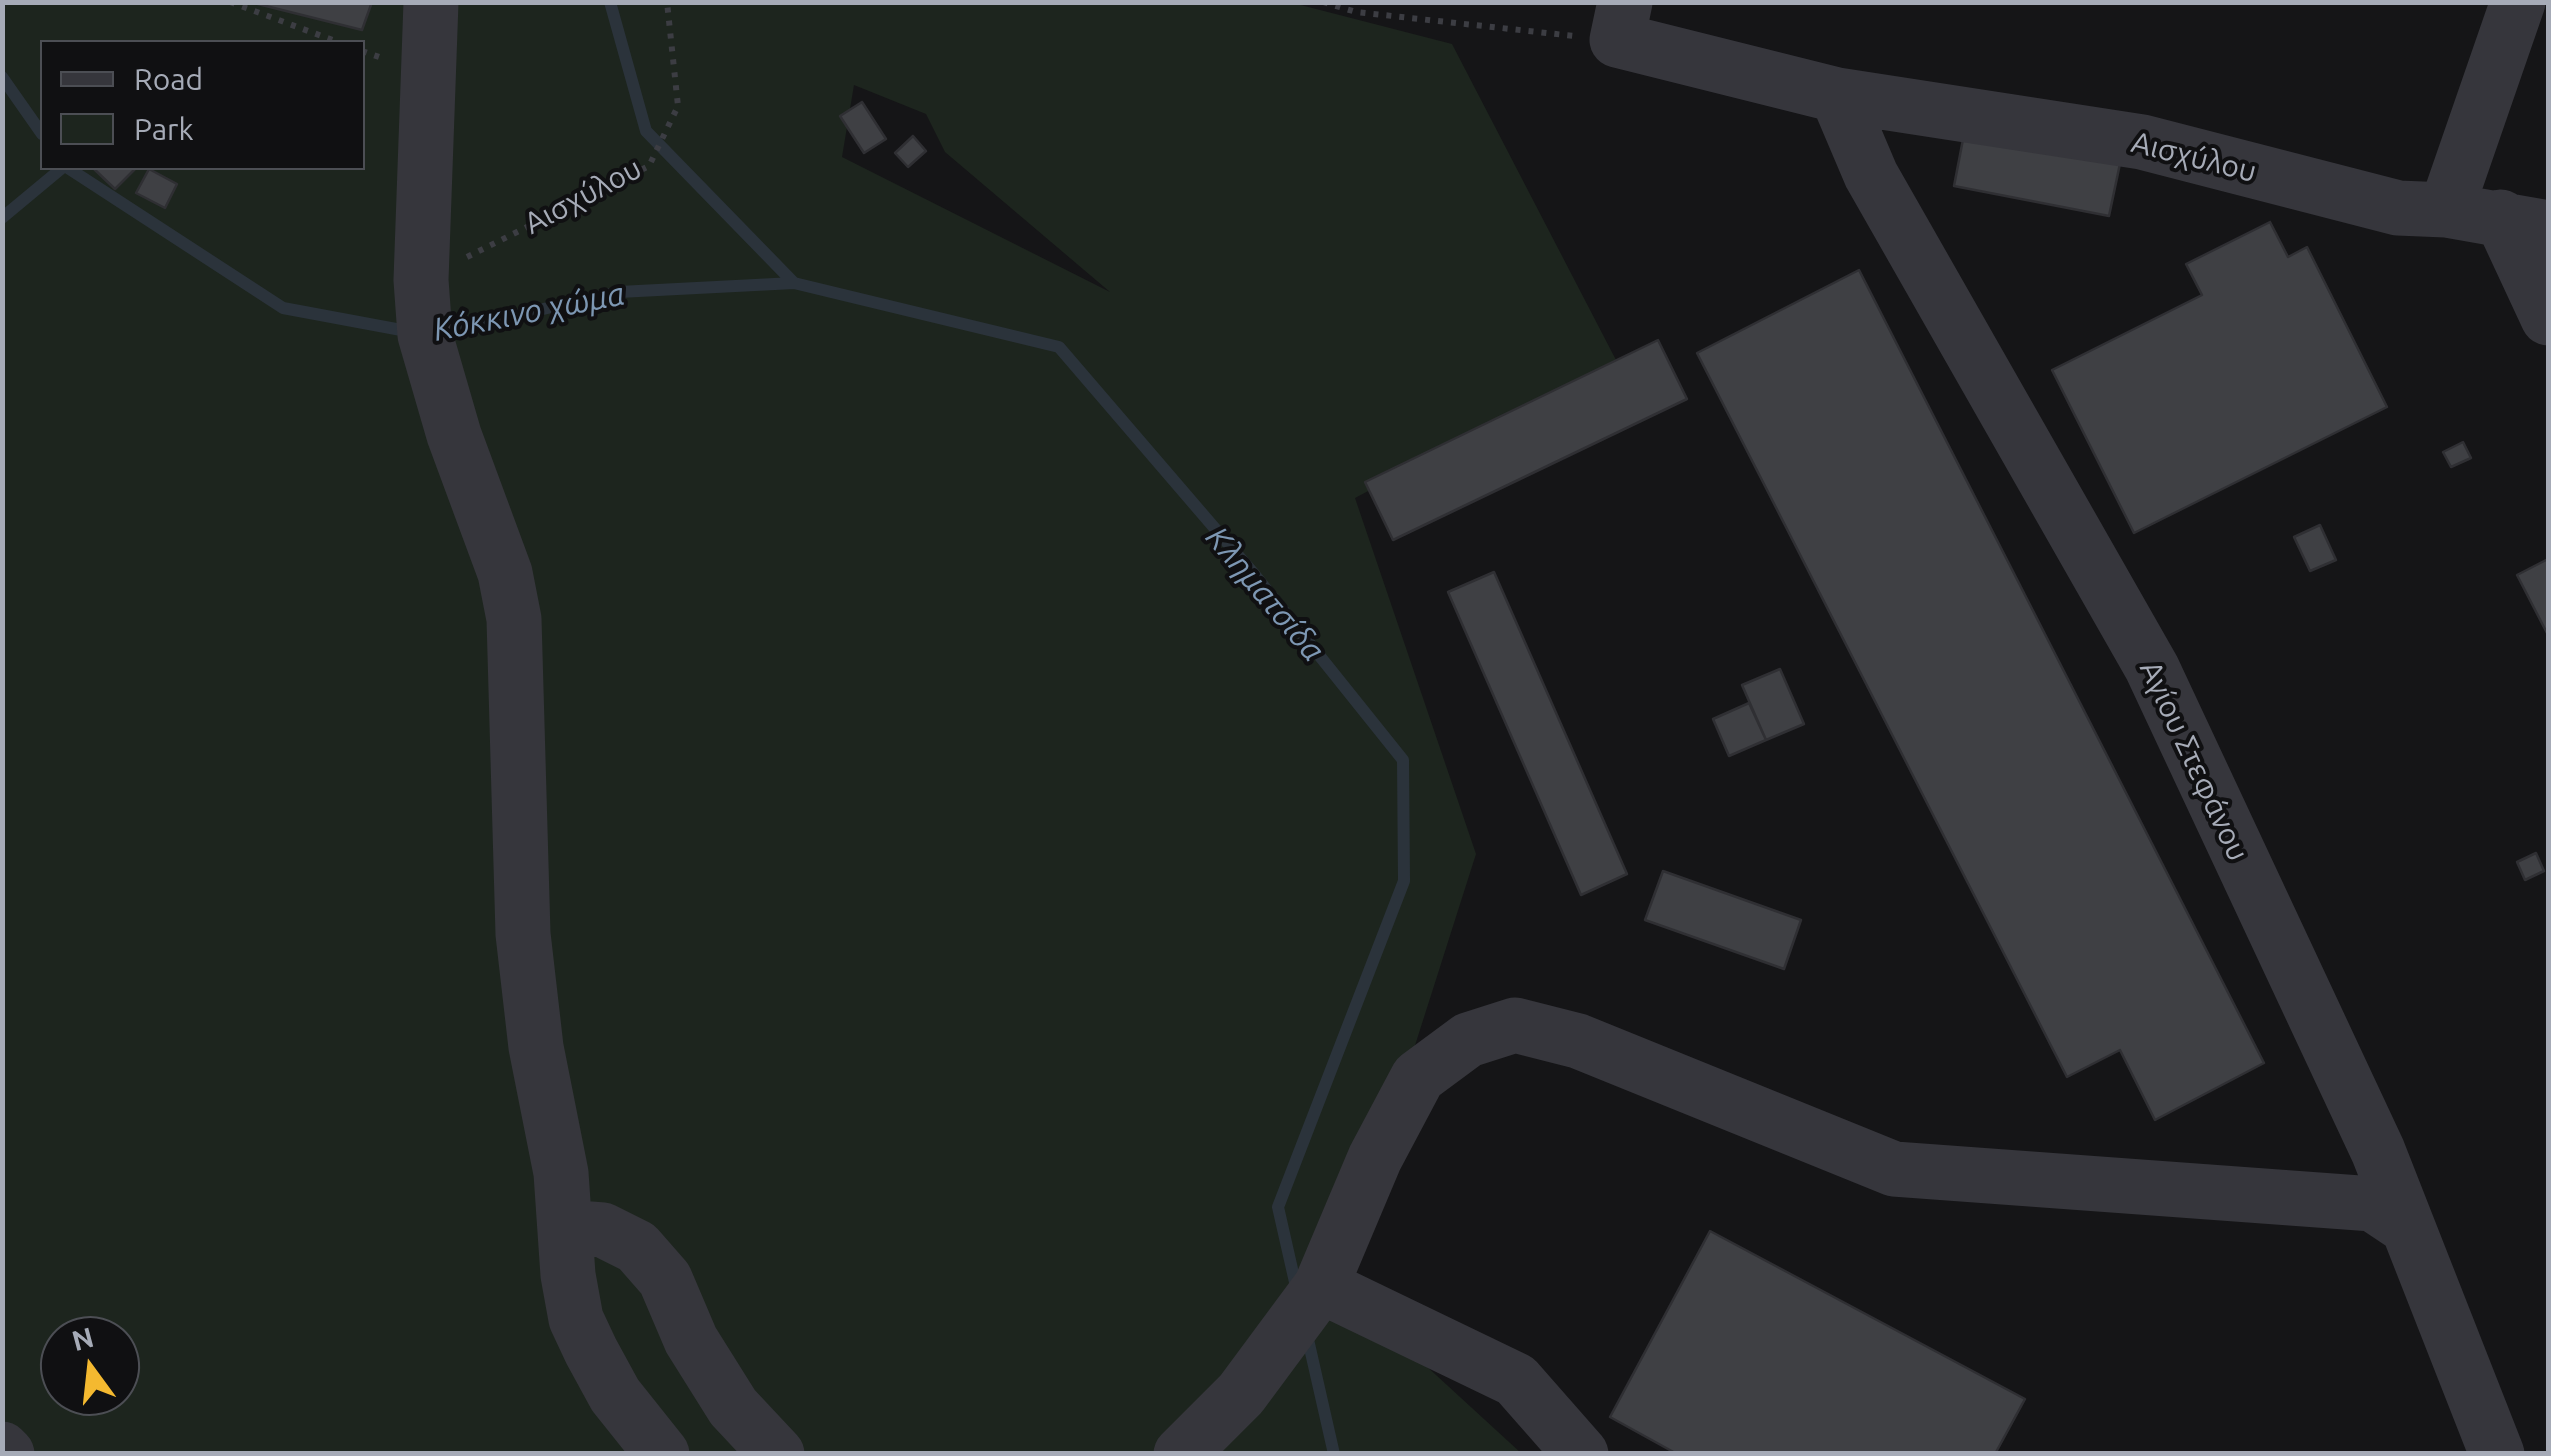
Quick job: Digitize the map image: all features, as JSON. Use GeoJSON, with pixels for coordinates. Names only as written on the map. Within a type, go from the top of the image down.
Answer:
{"type":"FeatureCollection","features":[{"type":"Feature","properties":{"kind":"street"},"geometry":{"type":"LineString","coordinates":[[431,2],[422,280],[425,335],[454,435],[505,573],[514,619],[524,934],[536,1047],[561,1172],[576,1319],[616,1395],[662,1454]]}},
{"type":"Feature","properties":{"kind":"street"},"geometry":{"type":"LineString","coordinates":[[2446,210],[2518,2]]}},
{"type":"Feature","properties":{"kind":"street","name":"Αισχύλου"},"geometry":{"type":"LineString","coordinates":[[1621,21],[1837,96],[2142,142],[2398,208],[2446,210],[2525,222]]}},
{"type":"Feature","properties":{"kind":"street","name":"Αγίου Στεφάνου"},"geometry":{"type":"LineString","coordinates":[[1837,96],[1871,175],[2152,668],[2378,1151],[2497,1454]]}},
{"type":"Feature","properties":{"kind":"street"},"geometry":{"type":"LineString","coordinates":[[2525,222],[2548,318]]}},
{"type":"Feature","properties":{"kind":"street"},"geometry":{"type":"LineString","coordinates":[[1180,1454],[1241,1394],[1321,1286],[1375,1158],[1418,1077],[1468,1040],[1515,1025],[1578,1041],[1894,1169],[2373,1204],[2406,1226]]}},
{"type":"Feature","properties":{"kind":"street"},"geometry":{"type":"LineString","coordinates":[[565,1227],[603,1230],[637,1247],[664,1279],[691,1340],[733,1407],[777,1454]]}},
{"type":"Feature","properties":{"kind":"street"},"geometry":{"type":"LineString","coordinates":[[1321,1286],[1516,1380],[1581,1454]]}},
{"type":"Feature","properties":{"kind":"path"},"geometry":{"type":"LineString","coordinates":[[230,2],[333,40]]}},
{"type":"Feature","properties":{"kind":"path","name":"Αισχύλου"},"geometry":{"type":"LineString","coordinates":[[422,280],[649,166],[678,106],[668,2]]}},
{"type":"Feature","properties":{"kind":"path"},"geometry":{"type":"LineString","coordinates":[[1323,2],[1356,12],[1621,21]]}},
{"type":"Feature","properties":{"kind":"green space"},"geometry":{"type":"Polygon","coordinates":[[[1289,2],[1452,44],[1616,360],[1355,498],[1476,854],[1411,1058],[1304,1302],[1387,1330],[1521,1453],[20,1453],[2,1437],[2,3],[1289,2]],[[854,85],[842,157],[1110,292],[945,152],[926,114],[854,85]]]}},
{"type":"Feature","properties":{"kind":"building"},"geometry":{"type":"Polygon","coordinates":[[[250,2],[372,2],[362,30],[250,2]]]}},
{"type":"Feature","properties":{"kind":"building"},"geometry":{"type":"Polygon","coordinates":[[[862,102],[886,139],[864,153],[840,116],[862,102]]]}},
{"type":"Feature","properties":{"kind":"building"},"geometry":{"type":"Polygon","coordinates":[[[1965,129],[2121,159],[2109,216],[1954,186],[1965,129]]]}},
{"type":"Feature","properties":{"kind":"building"},"geometry":{"type":"Polygon","coordinates":[[[913,136],[926,151],[908,167],[895,153],[913,136]]]}},
{"type":"Feature","properties":{"kind":"building"},"geometry":{"type":"Polygon","coordinates":[[[95,170],[134,170],[115,189],[95,170]]]}},
{"type":"Feature","properties":{"kind":"building"},"geometry":{"type":"Polygon","coordinates":[[[148,170],[177,184],[165,208],[136,193],[148,170]]]}},
{"type":"Feature","properties":{"kind":"building"},"geometry":{"type":"Polygon","coordinates":[[[2270,222],[2288,257],[2307,247],[2387,407],[2134,533],[2052,370],[2202,295],[2186,264],[2270,222]]]}},
{"type":"Feature","properties":{"kind":"building"},"geometry":{"type":"Polygon","coordinates":[[[1859,270],[2264,1063],[2155,1120],[2120,1050],[2067,1077],[1697,353],[1859,270]]]}},
{"type":"Feature","properties":{"kind":"building"},"geometry":{"type":"Polygon","coordinates":[[[1658,340],[1687,399],[1393,540],[1365,482],[1658,340]]]}},
{"type":"Feature","properties":{"kind":"building"},"geometry":{"type":"Polygon","coordinates":[[[2463,442],[2471,458],[2451,467],[2443,452],[2463,442]]]}},
{"type":"Feature","properties":{"kind":"building"},"geometry":{"type":"Polygon","coordinates":[[[2320,525],[2336,560],[2310,571],[2294,537],[2320,525]]]}},
{"type":"Feature","properties":{"kind":"building"},"geometry":{"type":"Polygon","coordinates":[[[2548,559],[2548,635],[2517,575],[2548,559]]]}},
{"type":"Feature","properties":{"kind":"building"},"geometry":{"type":"Polygon","coordinates":[[[1494,572],[1627,874],[1581,895],[1448,592],[1494,572]]]}},
{"type":"Feature","properties":{"kind":"building"},"geometry":{"type":"Polygon","coordinates":[[[1780,669],[1804,724],[1766,740],[1742,685],[1780,669]]]}},
{"type":"Feature","properties":{"kind":"building"},"geometry":{"type":"Polygon","coordinates":[[[1749,703],[1766,740],[1729,756],[1713,719],[1749,703]]]}},
{"type":"Feature","properties":{"kind":"building"},"geometry":{"type":"Polygon","coordinates":[[[2536,853],[2544,871],[2525,880],[2517,862],[2536,853]]]}},
{"type":"Feature","properties":{"kind":"building"},"geometry":{"type":"Polygon","coordinates":[[[1663,871],[1801,920],[1784,969],[1645,920],[1663,871]]]}},
{"type":"Feature","properties":{"kind":"building"},"geometry":{"type":"Polygon","coordinates":[[[1710,1231],[2025,1399],[1995,1454],[1677,1454],[1610,1417],[1710,1231]]]}},
{"type":"Feature","properties":{"kind":"waterway","name":"Κληματσίδα"},"geometry":{"type":"LineString","coordinates":[[610,2],[646,131],[794,283],[1059,347],[1254,574],[1403,760],[1404,881],[1278,1207],[1297,1291]]}},
{"type":"Feature","properties":{"kind":"waterway","name":"Κόκκινο χώμα"},"geometry":{"type":"LineString","coordinates":[[2,77],[40,131]]}},
{"type":"Feature","properties":{"kind":"waterway","name":"Κόκκινο χώμα"},"geometry":{"type":"LineString","coordinates":[[2,218],[60,170]]}},
{"type":"Feature","properties":{"kind":"waterway","name":"Κόκκινο χώμα"},"geometry":{"type":"LineString","coordinates":[[71,170],[283,308],[412,332]]}},
{"type":"Feature","properties":{"kind":"waterway","name":"Κόκκινο χώμα"},"geometry":{"type":"LineString","coordinates":[[436,333],[619,292],[794,283]]}},
{"type":"Feature","properties":{"kind":"waterway","name":"Κληματσίδα"},"geometry":{"type":"LineString","coordinates":[[1307,1335],[1334,1454]]}}]}
